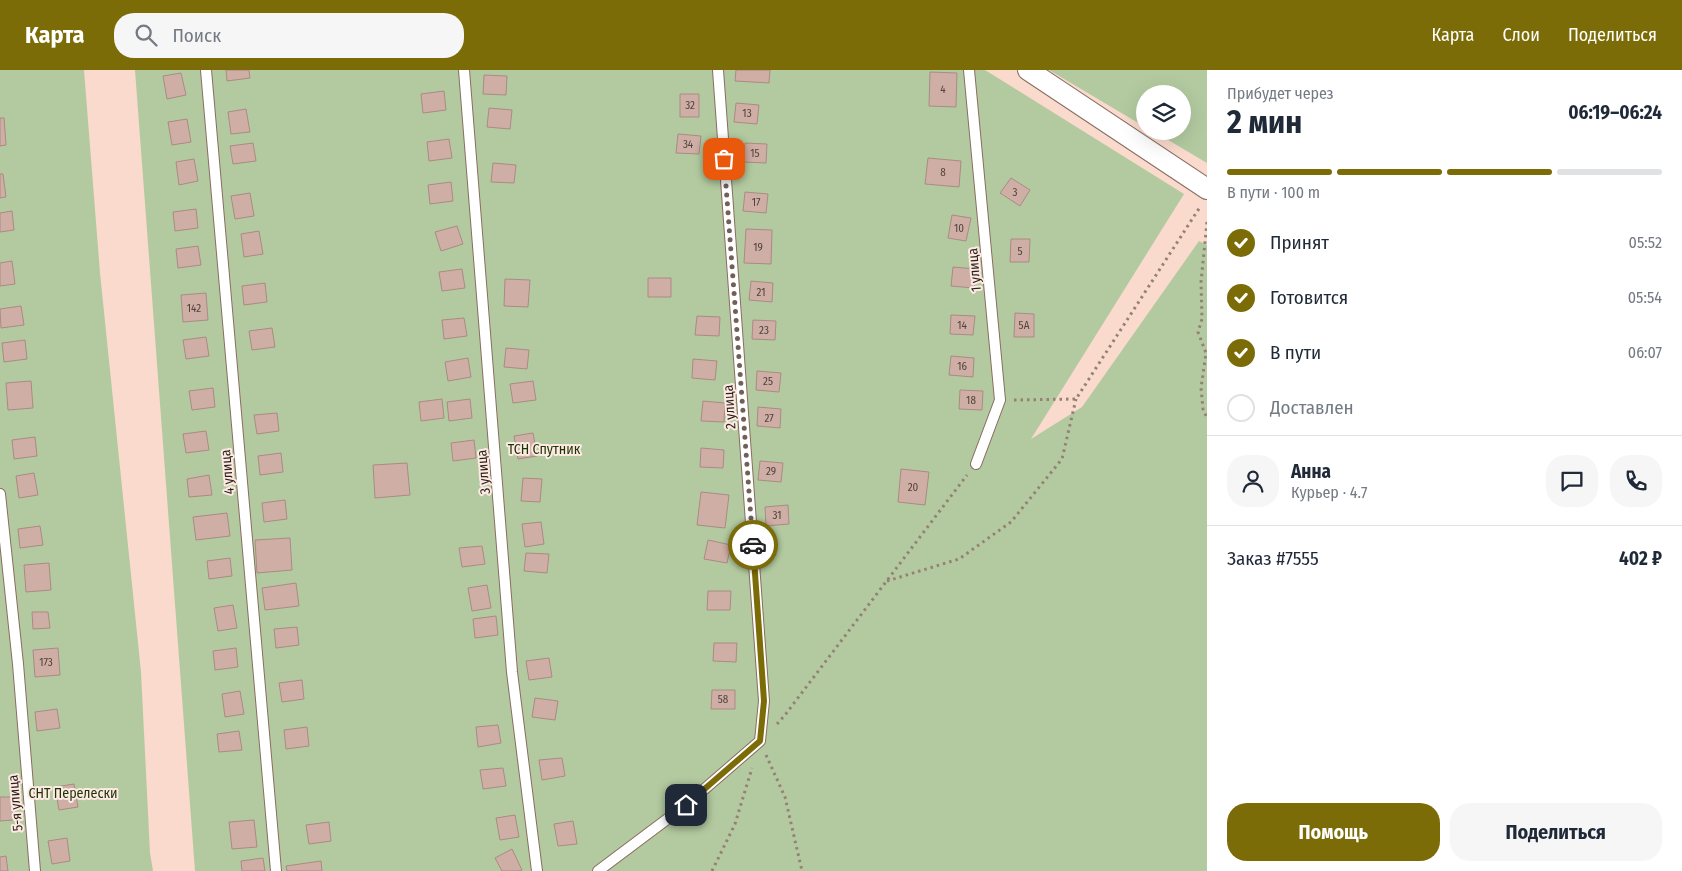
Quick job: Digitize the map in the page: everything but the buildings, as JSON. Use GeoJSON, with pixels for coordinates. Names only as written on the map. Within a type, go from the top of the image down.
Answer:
{"type":"FeatureCollection","features":[{"type":"Feature","properties":{"kind":"street"},"geometry":{"type":"LineString","coordinates":[[1028,70],[1204,197]]}},
{"type":"Feature","properties":{"kind":"lane","name":"4 улица"},"geometry":{"type":"LineString","coordinates":[[206,70],[276,871]]}},
{"type":"Feature","properties":{"kind":"lane","name":"3 улица"},"geometry":{"type":"LineString","coordinates":[[464,70],[512,672],[537,871]]}},
{"type":"Feature","properties":{"kind":"lane","name":"2 улица"},"geometry":{"type":"LineString","coordinates":[[718,70],[764,701],[760,741]]}},
{"type":"Feature","properties":{"kind":"lane","name":"1 улица"},"geometry":{"type":"LineString","coordinates":[[970,70],[1000,400],[976,464]]}},
{"type":"Feature","properties":{"kind":"lane","name":"5-я улица"},"geometry":{"type":"LineString","coordinates":[[0,494],[18,664],[35,871]]}},
{"type":"Feature","properties":{"kind":"lane"},"geometry":{"type":"LineString","coordinates":[[598,871],[686,805],[760,741]]}},
{"type":"Feature","properties":{"kind":"path"},"geometry":{"type":"LineString","coordinates":[[887,581],[959,559],[1011,522],[1062,459],[1076,399],[1204,197]]}},
{"type":"Feature","properties":{"kind":"path"},"geometry":{"type":"LineString","coordinates":[[1207,222],[1201,282],[1202,318],[1198,332],[1206,353],[1201,388],[1203,408],[1207,418]]}},
{"type":"Feature","properties":{"kind":"path"},"geometry":{"type":"LineString","coordinates":[[1000,400],[1076,399]]}},
{"type":"Feature","properties":{"kind":"path"},"geometry":{"type":"LineString","coordinates":[[712,871],[735,824],[760,741],[785,716],[976,464]]}},
{"type":"Feature","properties":{"kind":"path"},"geometry":{"type":"LineString","coordinates":[[760,741],[785,797],[802,871]]}},
{"type":"Feature","properties":{"kind":"green space","name":"СНТ Перелески"},"geometry":{"type":"Polygon","coordinates":[[[0,70],[84,70],[100,273],[141,672],[150,853],[153,871],[0,871],[0,70]]]}},
{"type":"Feature","properties":{"kind":"green space","name":"ТСН Спутник"},"geometry":{"type":"Polygon","coordinates":[[[135,70],[985,70],[1184,194],[1031,439],[1082,407],[1199,241],[1207,245],[1207,871],[195,871],[135,70]]]}},
{"type":"Feature","properties":{"kind":"green space"},"geometry":{"type":"Polygon","coordinates":[[[1049,70],[1207,70],[1207,163],[1168,140],[1191,140],[1191,85],[1136,85],[1136,122],[1049,70]]]}},
{"type":"Feature","properties":{"kind":"way so far"},"geometry":{"type":"LineString","coordinates":[[724,159],[753,545]]}},
{"type":"Feature","properties":{"kind":"route"},"geometry":{"type":"LineString","coordinates":[[686,805],[760,741],[764,701],[753,545]]}}]}
